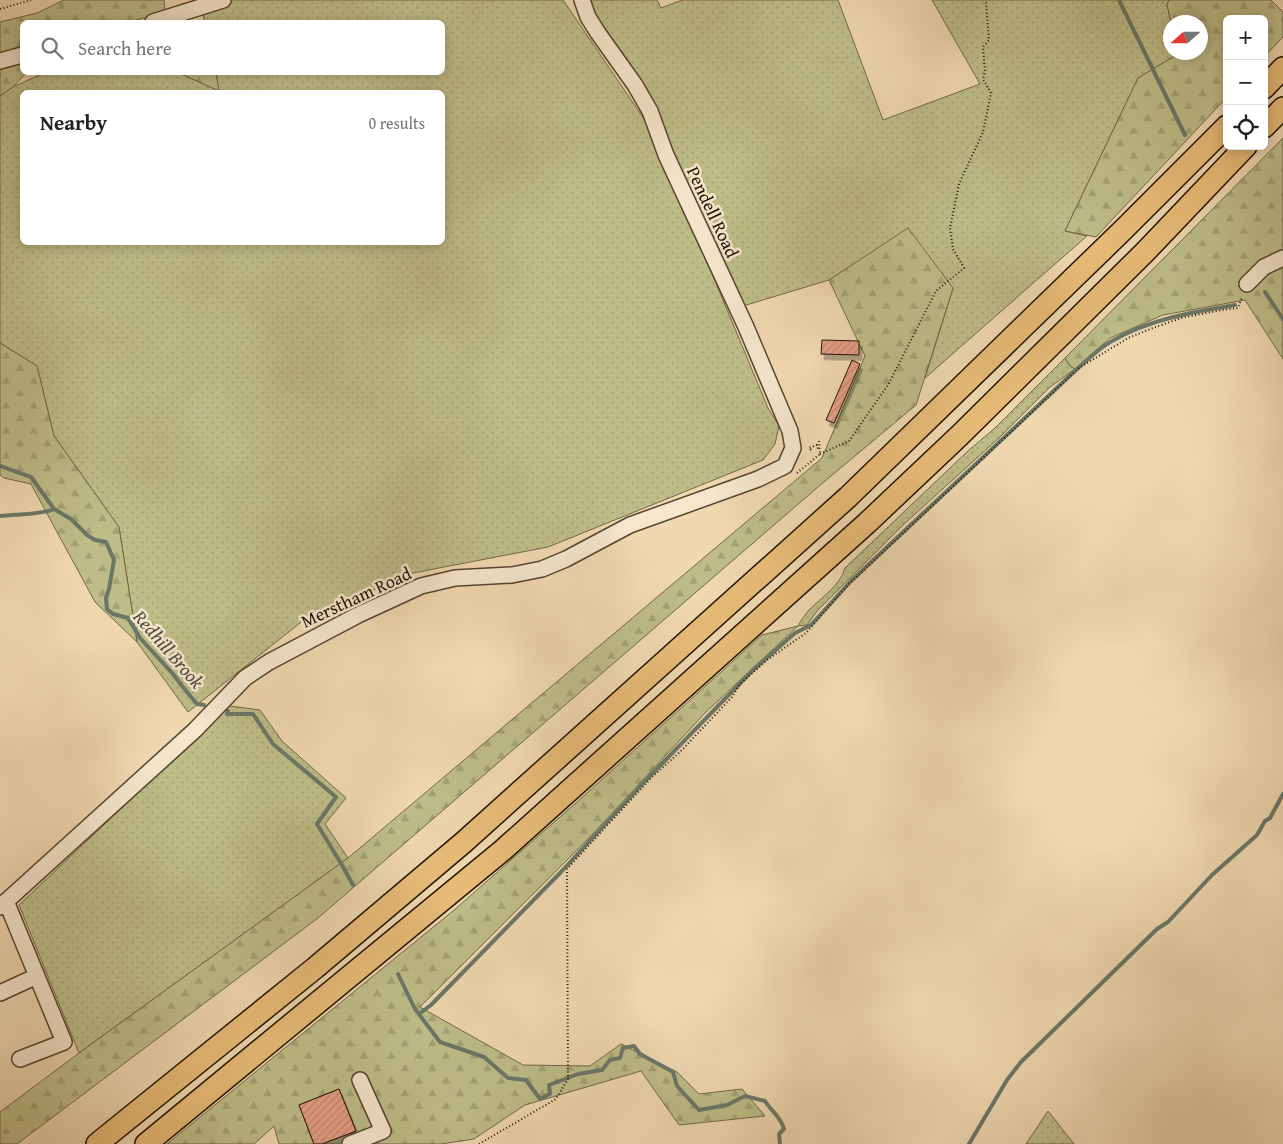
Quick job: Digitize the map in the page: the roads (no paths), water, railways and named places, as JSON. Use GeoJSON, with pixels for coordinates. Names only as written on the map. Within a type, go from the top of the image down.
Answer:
{"type":"FeatureCollection","features":[{"type":"Feature","properties":{"kind":"highway"},"geometry":{"type":"LineString","coordinates":[[1268,84],[1283,68]]}},
{"type":"Feature","properties":{"kind":"highway"},"geometry":{"type":"LineString","coordinates":[[1268,124],[1283,108]]}},
{"type":"Feature","properties":{"kind":"highway"},"geometry":{"type":"LineString","coordinates":[[97,1144],[315,968],[464,842],[848,497],[1109,244],[1223,130]]}},
{"type":"Feature","properties":{"kind":"highway"},"geometry":{"type":"LineString","coordinates":[[146,1144],[503,850],[859,530],[959,436],[1145,252],[1242,150]]}},
{"type":"Feature","properties":{"kind":"street"},"geometry":{"type":"LineString","coordinates":[[159,20],[223,0]]}},
{"type":"Feature","properties":{"kind":"street","name":"Pendell Road"},"geometry":{"type":"LineString","coordinates":[[582,0],[588,17],[635,85],[650,112],[666,155],[746,327],[790,431],[793,448]]}},
{"type":"Feature","properties":{"kind":"street"},"geometry":{"type":"LineString","coordinates":[[0,60],[20,55]]}},
{"type":"Feature","properties":{"kind":"street"},"geometry":{"type":"LineString","coordinates":[[1247,284],[1264,266],[1283,258]]}},
{"type":"Feature","properties":{"kind":"street","name":"Merstham Road"},"geometry":{"type":"LineString","coordinates":[[3,904],[195,730],[245,678],[269,662],[358,615],[422,586],[455,578],[512,575],[542,569],[566,559],[630,525],[758,479],[785,466],[793,448]]}},
{"type":"Feature","properties":{"kind":"street"},"geometry":{"type":"LineString","coordinates":[[3,904],[37,976],[64,1042],[20,1059]]}},
{"type":"Feature","properties":{"kind":"street"},"geometry":{"type":"LineString","coordinates":[[0,993],[37,976]]}},
{"type":"Feature","properties":{"kind":"street"},"geometry":{"type":"LineString","coordinates":[[350,1144],[383,1131],[360,1080]]}},
{"type":"Feature","properties":{"kind":"waterway"},"geometry":{"type":"LineString","coordinates":[[1119,0],[1185,135]]}},
{"type":"Feature","properties":{"kind":"waterway"},"geometry":{"type":"LineString","coordinates":[[1265,292],[1283,319]]}},
{"type":"Feature","properties":{"kind":"waterway"},"geometry":{"type":"LineString","coordinates":[[419,1014],[431,1005],[560,873],[647,779],[753,670],[795,633],[811,625],[851,581],[1093,354],[1126,333],[1141,327],[1188,314],[1235,305]]}},
{"type":"Feature","properties":{"kind":"waterway","name":"Redhill Brook"},"geometry":{"type":"LineString","coordinates":[[0,466],[31,477],[54,509],[71,519],[87,535],[95,540],[106,542],[114,560],[106,598],[107,609],[113,614],[128,618],[140,638],[197,704],[204,705]]}},
{"type":"Feature","properties":{"kind":"waterway"},"geometry":{"type":"LineString","coordinates":[[0,516],[35,513],[54,509]]}},
{"type":"Feature","properties":{"kind":"waterway","name":"Redhill Brook"},"geometry":{"type":"LineString","coordinates":[[228,711],[227,714],[253,714],[273,744],[336,797],[317,824],[353,885]]}},
{"type":"Feature","properties":{"kind":"waterway"},"geometry":{"type":"LineString","coordinates":[[969,1144],[1007,1080],[1021,1062],[1157,929],[1168,922],[1212,875],[1257,835],[1265,821],[1270,818],[1283,794]]}},
{"type":"Feature","properties":{"kind":"waterway","name":"Redhill Brook"},"geometry":{"type":"LineString","coordinates":[[398,974],[415,1009],[440,1042],[484,1057],[508,1078],[526,1080],[540,1099],[550,1094],[549,1085],[578,1074],[602,1070],[610,1060],[620,1058],[623,1048],[634,1046],[640,1054],[673,1072],[677,1086],[699,1110],[727,1105],[745,1096],[765,1101],[783,1125],[784,1129],[779,1134],[780,1144]]}}]}
